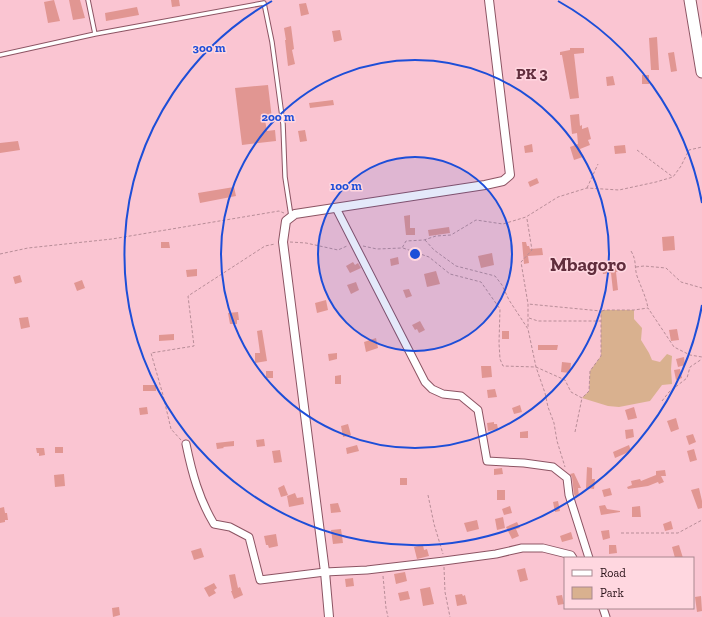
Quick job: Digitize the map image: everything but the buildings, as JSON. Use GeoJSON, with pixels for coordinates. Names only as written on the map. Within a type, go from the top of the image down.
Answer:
{"type":"FeatureCollection","features":[{"type":"Feature","properties":{"kind":"main road"},"geometry":{"type":"LineString","coordinates":[[690,0],[702,72]]}},
{"type":"Feature","properties":{"kind":"street"},"geometry":{"type":"LineString","coordinates":[[329,617],[325,572],[283,242],[286,221],[295,214],[503,181],[510,174],[489,0]]}},
{"type":"Feature","properties":{"kind":"street"},"geometry":{"type":"LineString","coordinates":[[336,208],[425,382],[432,390],[443,394],[462,396],[478,410],[487,461],[524,463],[553,467],[567,478],[570,495],[589,557]]}},
{"type":"Feature","properties":{"kind":"street"},"geometry":{"type":"LineString","coordinates":[[186,444],[192,473],[206,511],[214,524],[230,527],[249,537],[260,580],[325,572],[444,561],[496,554],[522,548],[543,548],[571,554],[572,557]]}},
{"type":"Feature","properties":{"kind":"lane"},"geometry":{"type":"LineString","coordinates":[[88,0],[94,34]]}},
{"type":"Feature","properties":{"kind":"lane"},"geometry":{"type":"LineString","coordinates":[[0,55],[94,34],[264,1],[272,42],[283,124],[285,177],[292,217]]}},
{"type":"Feature","properties":{"kind":"path"},"geometry":{"type":"LineString","coordinates":[[402,248],[406,241],[424,240],[436,236],[451,235],[476,220],[503,224],[526,217],[558,197],[587,188],[619,190],[673,177],[681,166],[689,150],[702,147]]}},
{"type":"Feature","properties":{"kind":"path"},"geometry":{"type":"LineString","coordinates":[[637,150],[673,177]]}},
{"type":"Feature","properties":{"kind":"path"},"geometry":{"type":"LineString","coordinates":[[587,188],[598,164]]}},
{"type":"Feature","properties":{"kind":"path"},"geometry":{"type":"LineString","coordinates":[[0,254],[28,248],[112,239],[279,211],[292,217]]}},
{"type":"Feature","properties":{"kind":"path"},"geometry":{"type":"LineString","coordinates":[[526,217],[532,250],[521,262],[528,304],[528,329],[536,366],[554,423],[557,441],[564,461],[567,478]]}},
{"type":"Feature","properties":{"kind":"path"},"geometry":{"type":"LineString","coordinates":[[424,240],[434,250],[456,266],[495,276],[528,329]]}},
{"type":"Feature","properties":{"kind":"path"},"geometry":{"type":"LineString","coordinates":[[186,444],[170,429],[163,395],[151,352],[194,346],[188,296],[265,246],[283,242],[306,243],[338,250],[354,243],[377,249],[402,248],[430,257],[450,274],[482,282],[500,309],[499,343],[500,359],[503,366],[536,366],[565,380],[572,392],[582,398]]}},
{"type":"Feature","properties":{"kind":"path"},"geometry":{"type":"LineString","coordinates":[[631,251],[636,258],[636,274],[647,301],[648,308],[674,347],[690,355],[702,357]]}},
{"type":"Feature","properties":{"kind":"path"},"geometry":{"type":"LineString","coordinates":[[636,267],[644,266],[666,268],[681,282],[702,288]]}},
{"type":"Feature","properties":{"kind":"path"},"geometry":{"type":"LineString","coordinates":[[528,304],[601,311],[648,308]]}},
{"type":"Feature","properties":{"kind":"path"},"geometry":{"type":"LineString","coordinates":[[575,432],[582,398],[590,391],[590,370],[602,356],[601,311]]}},
{"type":"Feature","properties":{"kind":"path"},"geometry":{"type":"LineString","coordinates":[[528,318],[538,321],[601,321]]}},
{"type":"Feature","properties":{"kind":"path"},"geometry":{"type":"LineString","coordinates":[[662,401],[669,392],[687,378],[690,367],[702,359]]}},
{"type":"Feature","properties":{"kind":"path"},"geometry":{"type":"LineString","coordinates":[[428,495],[444,561],[445,592],[450,617]]}},
{"type":"Feature","properties":{"kind":"path"},"geometry":{"type":"LineString","coordinates":[[621,533],[678,533],[702,520]]}},
{"type":"Feature","properties":{"kind":"path"},"geometry":{"type":"LineString","coordinates":[[381,568],[388,617]]}},
{"type":"Feature","properties":{"kind":"green space"},"geometry":{"type":"Polygon","coordinates":[[[634,310],[634,319],[642,328],[641,340],[652,360],[660,362],[667,354],[672,356],[672,384],[662,385],[650,401],[619,407],[608,406],[582,398],[589,391],[590,371],[601,356],[601,311],[634,310]]]}},
{"type":"Feature","properties":{"kind":"district","name":"PK 3"},"geometry":{"type":"Point","coordinates":[532,73]}},
{"type":"Feature","properties":{"kind":"district","name":"Mbagoro"},"geometry":{"type":"Point","coordinates":[588,264]}}]}
